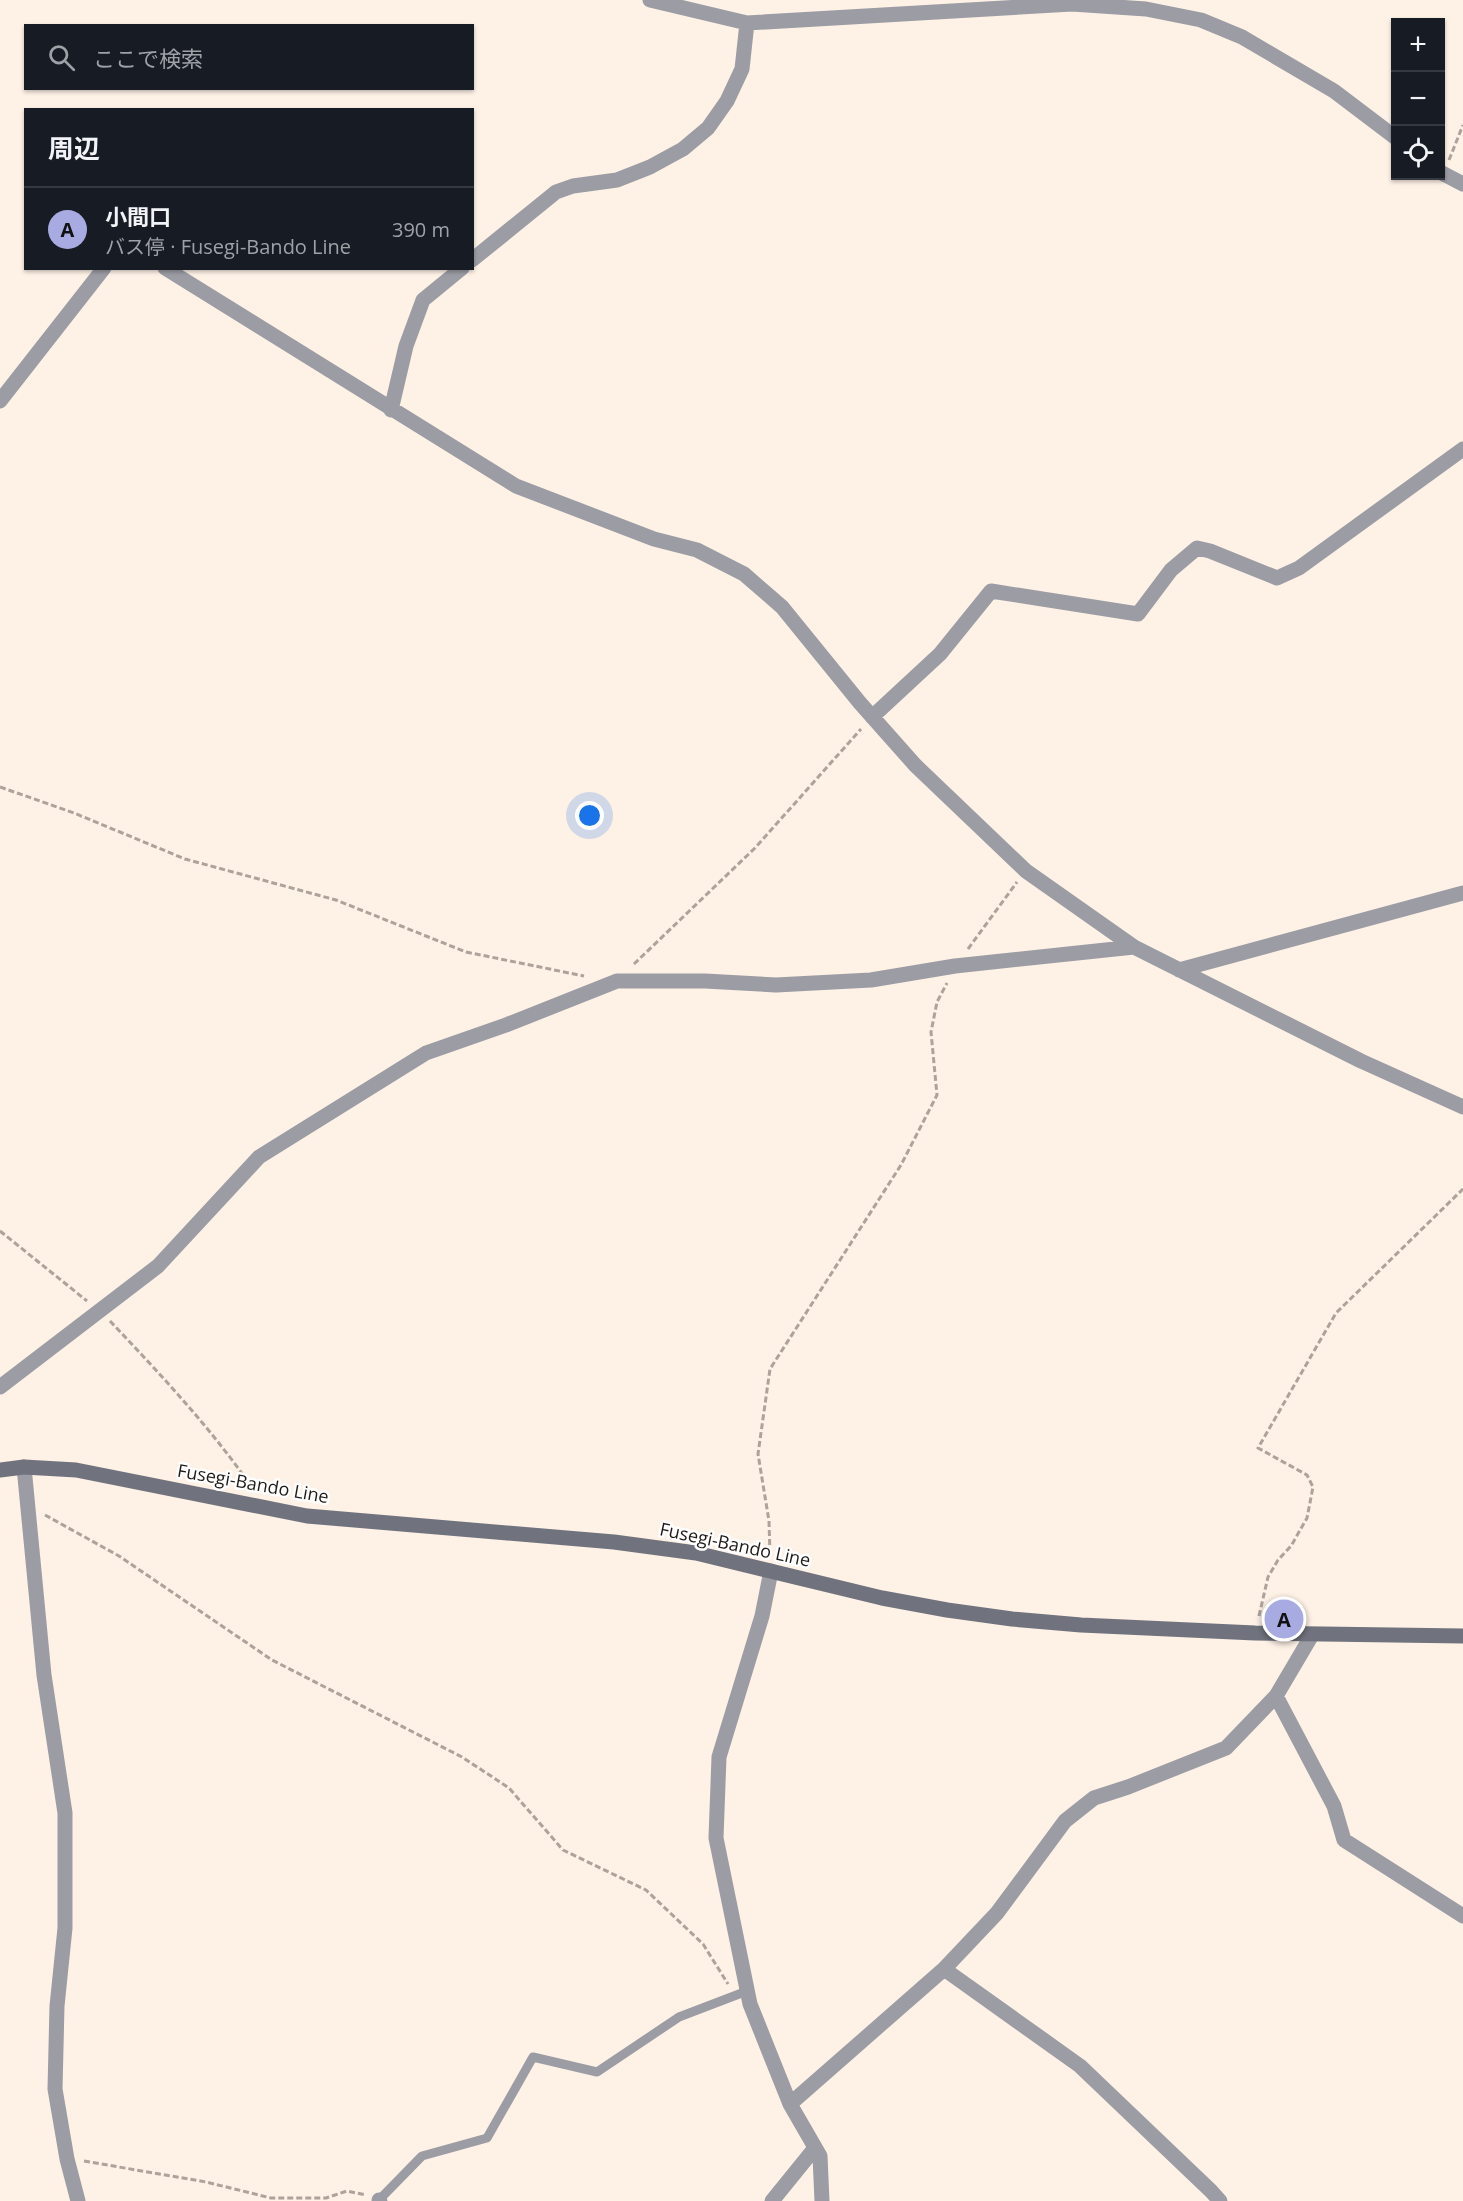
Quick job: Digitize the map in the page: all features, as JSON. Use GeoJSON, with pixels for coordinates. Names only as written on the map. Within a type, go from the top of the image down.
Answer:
{"type":"FeatureCollection","features":[{"type":"Feature","properties":{"kind":"main road","name":"Fusegi-Bando Line"},"geometry":{"type":"LineString","coordinates":[[0,1470],[24,1467],[76,1470],[307,1516],[614,1542],[696,1553],[882,1598],[1012,1619],[1081,1625],[1256,1633],[1463,1636]]}},
{"type":"Feature","properties":{"kind":"street"},"geometry":{"type":"LineString","coordinates":[[650,0],[747,23],[1072,4],[1146,9],[1201,20],[1242,37],[1334,91],[1391,135]]}},
{"type":"Feature","properties":{"kind":"street"},"geometry":{"type":"LineString","coordinates":[[474,258],[556,192],[573,186],[617,180],[650,167],[683,149],[708,128],[727,101],[742,69],[747,23]]}},
{"type":"Feature","properties":{"kind":"street"},"geometry":{"type":"LineString","coordinates":[[1445,175],[1463,184]]}},
{"type":"Feature","properties":{"kind":"street"},"geometry":{"type":"LineString","coordinates":[[0,401],[102,270]]}},
{"type":"Feature","properties":{"kind":"street"},"geometry":{"type":"LineString","coordinates":[[168,270],[516,486],[654,539],[697,550],[744,574],[782,607],[872,717],[915,765],[1026,871],[1134,947],[1361,1061],[1463,1107]]}},
{"type":"Feature","properties":{"kind":"street"},"geometry":{"type":"LineString","coordinates":[[391,410],[406,346],[423,300],[460,270]]}},
{"type":"Feature","properties":{"kind":"street"},"geometry":{"type":"LineString","coordinates":[[872,717],[940,654],[991,591],[1138,614],[1171,570],[1197,548],[1277,578],[1299,568],[1463,449]]}},
{"type":"Feature","properties":{"kind":"street"},"geometry":{"type":"LineString","coordinates":[[1179,970],[1463,892]]}},
{"type":"Feature","properties":{"kind":"street"},"geometry":{"type":"LineString","coordinates":[[0,1387],[158,1266],[258,1157],[426,1053],[506,1025],[616,981],[705,981],[776,985],[871,980],[955,966],[1134,947]]}},
{"type":"Feature","properties":{"kind":"street"},"geometry":{"type":"LineString","coordinates":[[24,1467],[44,1676],[65,1813],[65,1928],[57,2006],[55,2089],[67,2159],[78,2201]]}},
{"type":"Feature","properties":{"kind":"street"},"geometry":{"type":"LineString","coordinates":[[771,1571],[762,1616],[719,1756],[716,1838],[741,1993],[750,2004],[790,2104],[820,2156],[822,2201]]}},
{"type":"Feature","properties":{"kind":"street"},"geometry":{"type":"LineString","coordinates":[[790,2104],[944,1969],[997,1913],[1065,1821],[1094,1798],[1226,1748],[1276,1696],[1312,1635]]}},
{"type":"Feature","properties":{"kind":"street"},"geometry":{"type":"LineString","coordinates":[[1276,1696],[1335,1806],[1344,1840],[1463,1916]]}},
{"type":"Feature","properties":{"kind":"street"},"geometry":{"type":"LineString","coordinates":[[944,1969],[1080,2066],[1220,2201]]}},
{"type":"Feature","properties":{"kind":"street"},"geometry":{"type":"LineString","coordinates":[[772,2201],[815,2148]]}},
{"type":"Feature","properties":{"kind":"lane"},"geometry":{"type":"LineString","coordinates":[[380,2201],[423,2156],[487,2138],[533,2057],[597,2072],[680,2017],[741,1993]]}},
{"type":"Feature","properties":{"kind":"path"},"geometry":{"type":"LineString","coordinates":[[1445,166],[1463,125]]}},
{"type":"Feature","properties":{"kind":"path"},"geometry":{"type":"LineString","coordinates":[[616,981],[755,848],[872,717]]}},
{"type":"Feature","properties":{"kind":"path"},"geometry":{"type":"LineString","coordinates":[[0,787],[75,813],[185,859],[336,900],[466,952],[584,976]]}},
{"type":"Feature","properties":{"kind":"path"},"geometry":{"type":"LineString","coordinates":[[771,1571],[769,1521],[758,1454],[770,1369],[901,1165],[937,1095],[931,1032],[937,1002],[955,966],[1026,871]]}},
{"type":"Feature","properties":{"kind":"path"},"geometry":{"type":"LineString","coordinates":[[1256,1633],[1268,1577],[1278,1560],[1291,1546],[1307,1518],[1313,1487],[1307,1475],[1258,1448],[1336,1313],[1463,1189]]}},
{"type":"Feature","properties":{"kind":"path"},"geometry":{"type":"LineString","coordinates":[[0,1231],[100,1311],[171,1384],[227,1450],[266,1508]]}},
{"type":"Feature","properties":{"kind":"path"},"geometry":{"type":"LineString","coordinates":[[29,1506],[119,1556],[272,1660],[462,1757],[509,1788],[563,1850],[646,1890],[703,1944],[741,1993]]}},
{"type":"Feature","properties":{"kind":"path"},"geometry":{"type":"LineString","coordinates":[[67,2159],[206,2182],[271,2198],[326,2200],[347,2191],[368,2195],[380,2201]]}},
{"type":"Feature","properties":{"kind":"place","name":"小間口"},"geometry":{"type":"Point","coordinates":[1284,1619]}}]}
